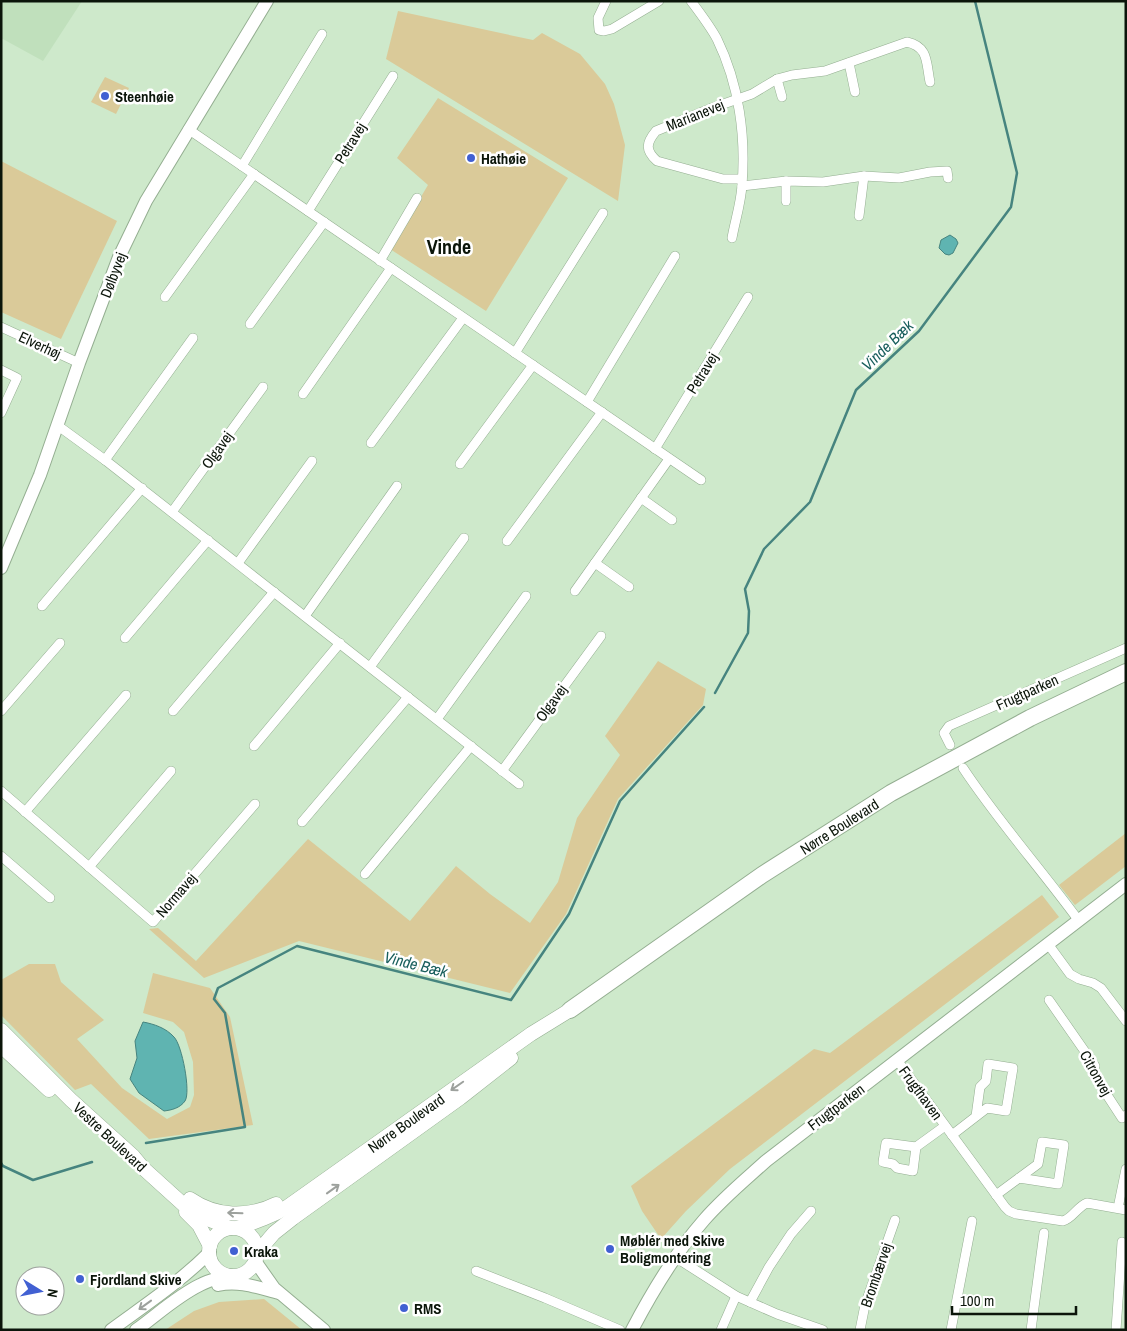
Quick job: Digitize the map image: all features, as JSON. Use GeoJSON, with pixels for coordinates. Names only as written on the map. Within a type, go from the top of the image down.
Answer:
{"type":"FeatureCollection","features":[{"type":"Feature","properties":{"kind":"highway","name":"Nørre Boulevard"},"geometry":{"type":"LineString","coordinates":[[570,1010],[762,875],[891,793],[1030,718],[1126,672]]}},
{"type":"Feature","properties":{"kind":"main road","name":"Nørre Boulevard"},"geometry":{"type":"LineString","coordinates":[[233,1228],[261,1221],[274,1215],[530,1034],[570,1010]]}},
{"type":"Feature","properties":{"kind":"main road","name":"Nørre Boulevard"},"geometry":{"type":"LineString","coordinates":[[256,1257],[274,1234],[293,1218],[460,1098],[570,1010]]}},
{"type":"Feature","properties":{"kind":"main road","name":"Vestre Boulevard"},"geometry":{"type":"LineString","coordinates":[[1,1030],[71,1100],[134,1156],[143,1168],[184,1206],[205,1218],[233,1228]]}},
{"type":"Feature","properties":{"kind":"main road","name":"Vestre Boulevard"},"geometry":{"type":"LineString","coordinates":[[1,1046],[190,1216],[198,1225],[210,1249]]}},
{"type":"Feature","properties":{"kind":"main road"},"geometry":{"type":"LineString","coordinates":[[134,1156],[194,1202],[208,1209],[234,1214],[266,1209],[281,1202],[344,1160],[366,1150]]}},
{"type":"Feature","properties":{"kind":"main road"},"geometry":{"type":"LineString","coordinates":[[233,1228],[244,1230],[254,1240],[256,1257],[251,1268],[245,1272],[233,1275],[217,1270],[210,1258],[210,1249],[217,1234],[223,1230],[233,1228]]}},
{"type":"Feature","properties":{"kind":"street","name":"Dølbyvej"},"geometry":{"type":"LineString","coordinates":[[1,568],[40,475],[119,257],[146,201],[267,1]]}},
{"type":"Feature","properties":{"kind":"street"},"geometry":{"type":"LineString","coordinates":[[606,1],[598,18],[599,30],[604,31],[612,29],[660,1]]}},
{"type":"Feature","properties":{"kind":"street","name":"Marianevej"},"geometry":{"type":"LineString","coordinates":[[691,1],[716,39],[737,99],[743,139],[742,183],[732,238]]}},
{"type":"Feature","properties":{"kind":"street"},"geometry":{"type":"LineString","coordinates":[[242,166],[322,34]]}},
{"type":"Feature","properties":{"kind":"street","name":"Marianevej"},"geometry":{"type":"LineString","coordinates":[[930,82],[924,51],[916,44],[907,42],[825,71],[777,79],[752,94],[656,131],[650,138],[648,147],[650,155],[657,161],[742,183],[786,180],[823,182],[864,176],[899,178],[947,171],[948,178]]}},
{"type":"Feature","properties":{"kind":"street"},"geometry":{"type":"LineString","coordinates":[[849,63],[855,92]]}},
{"type":"Feature","properties":{"kind":"street","name":"Petravej"},"geometry":{"type":"LineString","coordinates":[[308,211],[393,76]]}},
{"type":"Feature","properties":{"kind":"street"},"geometry":{"type":"LineString","coordinates":[[777,79],[782,97]]}},
{"type":"Feature","properties":{"kind":"street"},"geometry":{"type":"LineString","coordinates":[[188,129],[701,480]]}},
{"type":"Feature","properties":{"kind":"street"},"geometry":{"type":"LineString","coordinates":[[166,297],[254,174]]}},
{"type":"Feature","properties":{"kind":"street"},"geometry":{"type":"LineString","coordinates":[[859,216],[864,176]]}},
{"type":"Feature","properties":{"kind":"street"},"geometry":{"type":"LineString","coordinates":[[786,180],[786,201]]}},
{"type":"Feature","properties":{"kind":"street"},"geometry":{"type":"LineString","coordinates":[[380,261],[417,198]]}},
{"type":"Feature","properties":{"kind":"street"},"geometry":{"type":"LineString","coordinates":[[515,353],[603,213]]}},
{"type":"Feature","properties":{"kind":"street"},"geometry":{"type":"LineString","coordinates":[[250,324],[324,222]]}},
{"type":"Feature","properties":{"kind":"street"},"geometry":{"type":"LineString","coordinates":[[587,402],[675,256]]}},
{"type":"Feature","properties":{"kind":"street"},"geometry":{"type":"LineString","coordinates":[[303,394],[391,268]]}},
{"type":"Feature","properties":{"kind":"street","name":"Petravej"},"geometry":{"type":"LineString","coordinates":[[655,449],[748,298]]}},
{"type":"Feature","properties":{"kind":"street"},"geometry":{"type":"LineString","coordinates":[[371,443],[464,318]]}},
{"type":"Feature","properties":{"kind":"street","name":"Elverhøj"},"geometry":{"type":"LineString","coordinates":[[1,326],[79,363]]}},
{"type":"Feature","properties":{"kind":"street"},"geometry":{"type":"LineString","coordinates":[[106,460],[193,338]]}},
{"type":"Feature","properties":{"kind":"street"},"geometry":{"type":"LineString","coordinates":[[460,464],[533,365]]}},
{"type":"Feature","properties":{"kind":"street"},"geometry":{"type":"LineString","coordinates":[[1,370],[17,378],[1,413]]}},
{"type":"Feature","properties":{"kind":"street","name":"Olgavej"},"geometry":{"type":"LineString","coordinates":[[172,512],[262,387]]}},
{"type":"Feature","properties":{"kind":"street"},"geometry":{"type":"LineString","coordinates":[[508,542],[602,412]]}},
{"type":"Feature","properties":{"kind":"street"},"geometry":{"type":"LineString","coordinates":[[57,425],[106,460],[520,784]]}},
{"type":"Feature","properties":{"kind":"street"},"geometry":{"type":"LineString","coordinates":[[575,590],[669,459]]}},
{"type":"Feature","properties":{"kind":"street"},"geometry":{"type":"LineString","coordinates":[[238,563],[312,461]]}},
{"type":"Feature","properties":{"kind":"street"},"geometry":{"type":"LineString","coordinates":[[305,616],[397,486]]}},
{"type":"Feature","properties":{"kind":"street"},"geometry":{"type":"LineString","coordinates":[[42,606],[142,488]]}},
{"type":"Feature","properties":{"kind":"street"},"geometry":{"type":"LineString","coordinates":[[641,498],[672,520]]}},
{"type":"Feature","properties":{"kind":"street"},"geometry":{"type":"LineString","coordinates":[[370,667],[464,538]]}},
{"type":"Feature","properties":{"kind":"street"},"geometry":{"type":"LineString","coordinates":[[125,638],[208,540]]}},
{"type":"Feature","properties":{"kind":"street"},"geometry":{"type":"LineString","coordinates":[[595,563],[629,587]]}},
{"type":"Feature","properties":{"kind":"street"},"geometry":{"type":"LineString","coordinates":[[173,711],[274,592]]}},
{"type":"Feature","properties":{"kind":"street"},"geometry":{"type":"LineString","coordinates":[[437,720],[526,596]]}},
{"type":"Feature","properties":{"kind":"street","name":"Olgavej"},"geometry":{"type":"LineString","coordinates":[[502,770],[601,636]]}},
{"type":"Feature","properties":{"kind":"street"},"geometry":{"type":"LineString","coordinates":[[1,711],[60,643]]}},
{"type":"Feature","properties":{"kind":"street"},"geometry":{"type":"LineString","coordinates":[[254,746],[340,643]]}},
{"type":"Feature","properties":{"kind":"street","name":"Frugtparken"},"geometry":{"type":"LineString","coordinates":[[950,745],[944,733],[949,726],[1126,648]]}},
{"type":"Feature","properties":{"kind":"street"},"geometry":{"type":"LineString","coordinates":[[25,812],[126,695]]}},
{"type":"Feature","properties":{"kind":"street"},"geometry":{"type":"LineString","coordinates":[[302,822],[408,697]]}},
{"type":"Feature","properties":{"kind":"street"},"geometry":{"type":"LineString","coordinates":[[365,874],[471,746]]}},
{"type":"Feature","properties":{"kind":"street"},"geometry":{"type":"LineString","coordinates":[[963,768],[1079,921]]}},
{"type":"Feature","properties":{"kind":"street"},"geometry":{"type":"LineString","coordinates":[[89,867],[172,771]]}},
{"type":"Feature","properties":{"kind":"street","name":"Normavej"},"geometry":{"type":"LineString","coordinates":[[2,794],[153,922],[254,804]]}},
{"type":"Feature","properties":{"kind":"street"},"geometry":{"type":"LineString","coordinates":[[1,856],[50,898]]}},
{"type":"Feature","properties":{"kind":"street","name":"Frugtparken"},"geometry":{"type":"LineString","coordinates":[[632,1330],[651,1293],[675,1257],[704,1220],[766,1161],[1126,884]]}},
{"type":"Feature","properties":{"kind":"street"},"geometry":{"type":"LineString","coordinates":[[1048,944],[1070,974],[1101,988],[1126,1021]]}},
{"type":"Feature","properties":{"kind":"street","name":"Citronvej"},"geometry":{"type":"LineString","coordinates":[[1049,1000],[1094,1066],[1092,1072],[1122,1118],[1126,1115]]}},
{"type":"Feature","properties":{"kind":"street","name":"Frugthaven"},"geometry":{"type":"LineString","coordinates":[[897,1060],[1009,1211],[1016,1214],[1063,1221],[1068,1220],[1081,1205],[1087,1203],[1122,1209],[1126,1169]]}},
{"type":"Feature","properties":{"kind":"street","name":"Frugthaven"},"geometry":{"type":"LineString","coordinates":[[952,1135],[987,1108],[1006,1111],[1013,1068],[988,1064],[986,1081],[980,1086],[976,1116]]}},
{"type":"Feature","properties":{"kind":"street","name":"Frugthaven"},"geometry":{"type":"LineString","coordinates":[[916,1147],[945,1126]]}},
{"type":"Feature","properties":{"kind":"street"},"geometry":{"type":"LineString","coordinates":[[996,1194],[1038,1164],[1042,1142],[1064,1145],[1058,1184],[1019,1178]]}},
{"type":"Feature","properties":{"kind":"street"},"geometry":{"type":"LineString","coordinates":[[750,1302],[769,1267],[791,1234],[811,1211]]}},
{"type":"Feature","properties":{"kind":"street","name":"Brombærvej"},"geometry":{"type":"LineString","coordinates":[[860,1330],[865,1305],[895,1220]]}},
{"type":"Feature","properties":{"kind":"street"},"geometry":{"type":"LineString","coordinates":[[951,1330],[972,1221]]}},
{"type":"Feature","properties":{"kind":"street"},"geometry":{"type":"LineString","coordinates":[[1032,1330],[1044,1233]]}},
{"type":"Feature","properties":{"kind":"street"},"geometry":{"type":"LineString","coordinates":[[1116,1330],[1122,1242]]}},
{"type":"Feature","properties":{"kind":"street"},"geometry":{"type":"LineString","coordinates":[[111,1330],[196,1266],[210,1249]]}},
{"type":"Feature","properties":{"kind":"street"},"geometry":{"type":"LineString","coordinates":[[256,1257],[277,1290],[324,1330]]}},
{"type":"Feature","properties":{"kind":"street"},"geometry":{"type":"LineString","coordinates":[[675,1257],[736,1296],[804,1327],[823,1330]]}},
{"type":"Feature","properties":{"kind":"street"},"geometry":{"type":"LineString","coordinates":[[476,1271],[620,1330]]}},
{"type":"Feature","properties":{"kind":"street"},"geometry":{"type":"LineString","coordinates":[[136,1330],[182,1296],[204,1283],[233,1275],[277,1290]]}},
{"type":"Feature","properties":{"kind":"street"},"geometry":{"type":"LineString","coordinates":[[182,1296],[209,1287],[233,1283],[277,1290]]}},
{"type":"Feature","properties":{"kind":"street"},"geometry":{"type":"LineString","coordinates":[[721,1330],[736,1296]]}},
{"type":"Feature","properties":{"kind":"shaded area"},"geometry":{"type":"Polygon","coordinates":[[[1,1],[82,1],[43,61],[1,38],[1,1]]]}},
{"type":"Feature","properties":{"kind":"shaded area"},"geometry":{"type":"Polygon","coordinates":[[[398,11],[533,40],[542,33],[580,54],[605,84],[614,104],[625,145],[618,201],[386,59],[398,11]]]}},
{"type":"Feature","properties":{"kind":"shaded area"},"geometry":{"type":"Polygon","coordinates":[[[105,77],[129,88],[116,114],[91,102],[105,77]]]}},
{"type":"Feature","properties":{"kind":"shaded area"},"geometry":{"type":"Polygon","coordinates":[[[438,98],[568,178],[486,311],[390,249],[428,185],[397,158],[438,98]]]}},
{"type":"Feature","properties":{"kind":"shaded area"},"geometry":{"type":"Polygon","coordinates":[[[1,161],[117,221],[61,339],[1,312],[1,161]]]}},
{"type":"Feature","properties":{"kind":"shaded area"},"geometry":{"type":"Polygon","coordinates":[[[658,661],[706,689],[703,705],[618,799],[566,914],[510,993],[299,941],[204,978],[149,929],[158,928],[196,961],[308,839],[410,921],[456,866],[530,923],[558,882],[577,818],[620,755],[605,736],[658,661]]]}},
{"type":"Feature","properties":{"kind":"shaded area"},"geometry":{"type":"Polygon","coordinates":[[[1126,833],[1126,866],[1075,905],[1059,885],[1126,833]]]}},
{"type":"Feature","properties":{"kind":"shaded area"},"geometry":{"type":"Polygon","coordinates":[[[1042,895],[1059,917],[730,1169],[686,1211],[661,1239],[642,1211],[631,1186],[814,1049],[830,1053],[1042,895]]]}},
{"type":"Feature","properties":{"kind":"shaded area"},"geometry":{"type":"Polygon","coordinates":[[[29,964],[55,964],[61,982],[104,1020],[77,1039],[122,1088],[167,1119],[190,1107],[194,1095],[193,1062],[184,1032],[173,1022],[143,1013],[153,973],[210,988],[230,1017],[253,1125],[149,1139],[91,1084],[75,1090],[1,1015],[1,980],[29,964]]]}},
{"type":"Feature","properties":{"kind":"shaded area"},"geometry":{"type":"Polygon","coordinates":[[[264,1299],[302,1330],[165,1330],[194,1311],[219,1302],[264,1299]]]}},
{"type":"Feature","properties":{"kind":"water"},"geometry":{"type":"Polygon","coordinates":[[[950,235],[958,243],[953,253],[949,255],[939,248],[941,240],[950,235]]]}},
{"type":"Feature","properties":{"kind":"water"},"geometry":{"type":"Polygon","coordinates":[[[143,1022],[156,1025],[167,1031],[174,1037],[180,1049],[183,1058],[187,1096],[185,1101],[176,1108],[164,1111],[139,1093],[130,1079],[137,1058],[135,1041],[143,1022]]]}},
{"type":"Feature","properties":{"kind":"waterway","name":"Vinde Bæk"},"geometry":{"type":"LineString","coordinates":[[715,693],[748,633],[749,611],[745,589],[764,549],[810,502],[856,390],[919,331],[1011,207],[1017,173],[975,1]]}},
{"type":"Feature","properties":{"kind":"waterway","name":"Vinde Bæk"},"geometry":{"type":"LineString","coordinates":[[146,1143],[245,1127],[225,1013],[214,999],[218,988],[297,946],[511,1000],[569,914],[620,801],[704,707]]}},
{"type":"Feature","properties":{"kind":"waterway"},"geometry":{"type":"LineString","coordinates":[[1,1163],[3,1166],[33,1180],[92,1162]]}},
{"type":"Feature","properties":{"kind":"place","name":"Steenhøie"},"geometry":{"type":"Point","coordinates":[105,96]}},
{"type":"Feature","properties":{"kind":"place","name":"Hathøie"},"geometry":{"type":"Point","coordinates":[471,158]}},
{"type":"Feature","properties":{"kind":"place","name":"Møblér med Skive Boligmontering"},"geometry":{"type":"Point","coordinates":[610,1249]}},
{"type":"Feature","properties":{"kind":"place","name":"Kraka"},"geometry":{"type":"Point","coordinates":[234,1251]}},
{"type":"Feature","properties":{"kind":"place","name":"Fjordland Skive"},"geometry":{"type":"Point","coordinates":[80,1279]}},
{"type":"Feature","properties":{"kind":"place","name":"RMS"},"geometry":{"type":"Point","coordinates":[404,1308]}},
{"type":"Feature","properties":{"kind":"district","name":"Vinde"},"geometry":{"type":"Point","coordinates":[449,246]}}]}
